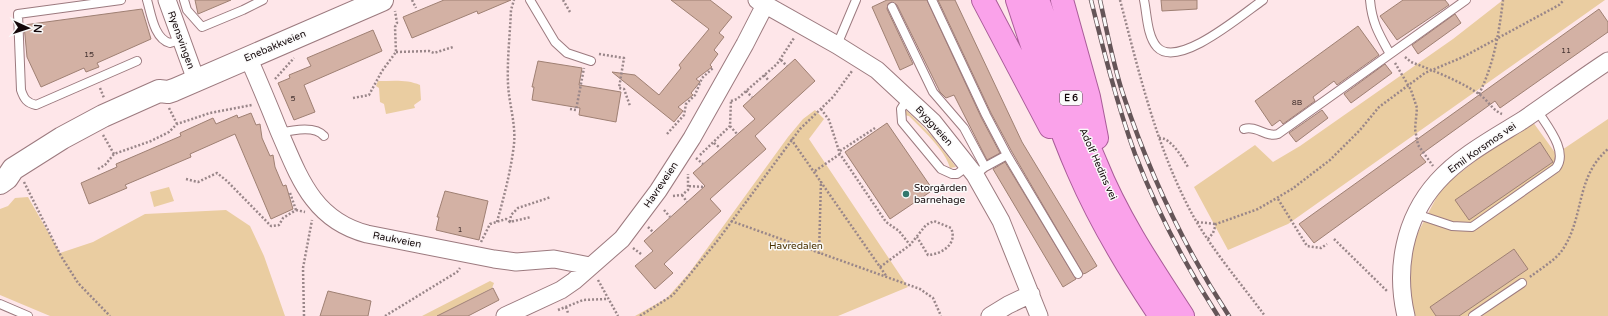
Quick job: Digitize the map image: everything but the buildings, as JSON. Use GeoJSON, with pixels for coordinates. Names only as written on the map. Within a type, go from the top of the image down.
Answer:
{"type":"FeatureCollection","features":[{"type":"Feature","properties":{"kind":"highway","name":"E 6"},"geometry":{"type":"LineString","coordinates":[[983,0],[1036,103],[1078,172]]}},
{"type":"Feature","properties":{"kind":"highway","name":"Adolf Hedins vei"},"geometry":{"type":"LineString","coordinates":[[1017,0],[1055,112],[1078,172],[1108,232],[1160,316]]}},
{"type":"Feature","properties":{"kind":"highway","name":"Adolf Hedins vei"},"geometry":{"type":"LineString","coordinates":[[1038,0],[1081,128],[1110,194],[1136,243],[1183,316]]}},
{"type":"Feature","properties":{"kind":"highway","name":"E 6"},"geometry":{"type":"LineString","coordinates":[[1062,0],[1089,96],[1110,194]]}},
{"type":"Feature","properties":{"kind":"main road","name":"Enebakkveien"},"geometry":{"type":"LineString","coordinates":[[10,180],[71,142],[105,124],[168,98],[196,80],[248,57],[383,2]]}},
{"type":"Feature","properties":{"kind":"street","name":"Ryensvingen"},"geometry":{"type":"LineString","coordinates":[[167,0],[180,40],[196,80]]}},
{"type":"Feature","properties":{"kind":"street","name":"Byggveien"},"geometry":{"type":"LineString","coordinates":[[761,2],[861,59],[887,77],[933,122],[976,169],[1001,221],[1039,316]]}},
{"type":"Feature","properties":{"kind":"street","name":"Havreveien"},"geometry":{"type":"LineString","coordinates":[[505,316],[561,290],[574,281],[622,239],[658,191],[692,138],[724,96],[761,2]]}},
{"type":"Feature","properties":{"kind":"street","name":"Raukveien"},"geometry":{"type":"LineString","coordinates":[[248,57],[302,184],[324,212],[339,223],[351,230],[367,234],[482,257],[516,262],[554,259],[590,266]]}},
{"type":"Feature","properties":{"kind":"street","name":"Emil Korsmos vei"},"geometry":{"type":"LineString","coordinates":[[1406,316],[1401,288],[1403,254],[1409,230],[1416,214],[1436,183],[1465,158],[1537,110],[1606,67]]}},
{"type":"Feature","properties":{"kind":"street"},"geometry":{"type":"LineString","coordinates":[[990,316],[1031,294]]}},
{"type":"Feature","properties":{"kind":"lane"},"geometry":{"type":"LineString","coordinates":[[121,0],[18,14],[21,90],[24,97],[30,104],[36,106],[137,61]]}},
{"type":"Feature","properties":{"kind":"lane"},"geometry":{"type":"LineString","coordinates":[[147,0],[155,27],[162,38],[170,43],[180,40]]}},
{"type":"Feature","properties":{"kind":"lane","name":"Ryensvingen"},"geometry":{"type":"LineString","coordinates":[[184,0],[187,10],[202,26],[243,10],[263,0]]}},
{"type":"Feature","properties":{"kind":"lane"},"geometry":{"type":"LineString","coordinates":[[530,0],[555,42],[567,53],[588,60]]}},
{"type":"Feature","properties":{"kind":"lane"},"geometry":{"type":"LineString","coordinates":[[837,45],[856,0]]}},
{"type":"Feature","properties":{"kind":"lane"},"geometry":{"type":"LineString","coordinates":[[932,0],[986,115],[1007,155],[1078,274]]}},
{"type":"Feature","properties":{"kind":"lane"},"geometry":{"type":"LineString","coordinates":[[1144,0],[1149,27],[1155,44],[1165,51],[1179,52],[1202,42],[1262,0]]}},
{"type":"Feature","properties":{"kind":"lane"},"geometry":{"type":"LineString","coordinates":[[1370,0],[1371,17],[1376,29],[1393,52]]}},
{"type":"Feature","properties":{"kind":"lane"},"geometry":{"type":"LineString","coordinates":[[1244,128],[1256,128],[1267,134],[1278,134],[1466,0]]}},
{"type":"Feature","properties":{"kind":"lane"},"geometry":{"type":"LineString","coordinates":[[892,7],[933,92],[964,128],[977,150],[976,169]]}},
{"type":"Feature","properties":{"kind":"lane"},"geometry":{"type":"LineString","coordinates":[[908,98],[900,108],[902,122],[941,169],[956,174],[976,169],[1007,155]]}},
{"type":"Feature","properties":{"kind":"lane"},"geometry":{"type":"LineString","coordinates":[[1416,214],[1452,226],[1472,227],[1556,168],[1560,162],[1559,151],[1553,135],[1537,110]]}},
{"type":"Feature","properties":{"kind":"lane"},"geometry":{"type":"LineString","coordinates":[[280,134],[298,130],[312,130],[322,133],[324,136]]}},
{"type":"Feature","properties":{"kind":"lane"},"geometry":{"type":"LineString","coordinates":[[1473,316],[1522,283]]}},
{"type":"Feature","properties":{"kind":"lane"},"geometry":{"type":"LineString","coordinates":[[0,304],[28,316]]}},
{"type":"Feature","properties":{"kind":"path"},"geometry":{"type":"LineString","coordinates":[[412,0],[416,8]]}},
{"type":"Feature","properties":{"kind":"path"},"geometry":{"type":"LineString","coordinates":[[497,222],[511,168],[514,145],[514,128],[509,104],[508,77],[511,10],[514,0]]}},
{"type":"Feature","properties":{"kind":"path"},"geometry":{"type":"LineString","coordinates":[[563,0],[570,12]]}},
{"type":"Feature","properties":{"kind":"path"},"geometry":{"type":"LineString","coordinates":[[1120,0],[1145,94],[1159,138],[1181,192],[1208,239],[1265,316]]}},
{"type":"Feature","properties":{"kind":"path"},"geometry":{"type":"LineString","coordinates":[[1480,94],[1487,78],[1498,38],[1503,0]]}},
{"type":"Feature","properties":{"kind":"path"},"geometry":{"type":"LineString","coordinates":[[1197,222],[1216,224],[1258,209],[1278,199],[1330,160],[1360,130],[1378,107],[1408,85],[1432,70],[1463,57],[1559,5],[1564,0]]}},
{"type":"Feature","properties":{"kind":"path"},"geometry":{"type":"LineString","coordinates":[[353,98],[369,95],[382,71],[396,52],[395,27],[397,23],[383,2]]}},
{"type":"Feature","properties":{"kind":"path"},"geometry":{"type":"LineString","coordinates":[[737,134],[730,126],[724,96],[746,91],[764,76],[781,60],[797,32]]}},
{"type":"Feature","properties":{"kind":"path"},"geometry":{"type":"LineString","coordinates":[[396,52],[429,51],[434,53],[453,47]]}},
{"type":"Feature","properties":{"kind":"path"},"geometry":{"type":"LineString","coordinates":[[1393,52],[1480,94],[1496,111],[1509,117]]}},
{"type":"Feature","properties":{"kind":"path"},"geometry":{"type":"LineString","coordinates":[[1393,52],[1417,108],[1415,129],[1418,145],[1436,170]]}},
{"type":"Feature","properties":{"kind":"path"},"geometry":{"type":"LineString","coordinates":[[570,109],[576,110],[588,60],[592,55],[601,54],[624,58],[620,88],[624,89],[630,106]]}},
{"type":"Feature","properties":{"kind":"path"},"geometry":{"type":"LineString","coordinates":[[273,83],[297,56]]}},
{"type":"Feature","properties":{"kind":"path"},"geometry":{"type":"LineString","coordinates":[[640,316],[673,295],[806,122],[833,97],[861,59]]}},
{"type":"Feature","properties":{"kind":"path"},"geometry":{"type":"LineString","coordinates":[[781,60],[787,66]]}},
{"type":"Feature","properties":{"kind":"path"},"geometry":{"type":"LineString","coordinates":[[667,134],[684,115],[686,104],[695,95],[702,78],[715,64]]}},
{"type":"Feature","properties":{"kind":"path"},"geometry":{"type":"LineString","coordinates":[[764,76],[769,81]]}},
{"type":"Feature","properties":{"kind":"path"},"geometry":{"type":"LineString","coordinates":[[96,79],[105,99]]}},
{"type":"Feature","properties":{"kind":"path"},"geometry":{"type":"LineString","coordinates":[[746,91],[752,97]]}},
{"type":"Feature","properties":{"kind":"path"},"geometry":{"type":"LineString","coordinates":[[168,98],[177,124]]}},
{"type":"Feature","properties":{"kind":"path"},"geometry":{"type":"LineString","coordinates":[[98,169],[105,165],[114,154],[151,141],[169,132],[177,124],[210,113],[259,104]]}},
{"type":"Feature","properties":{"kind":"path"},"geometry":{"type":"LineString","coordinates":[[821,108],[829,120],[840,152],[886,222],[899,231],[910,245]]}},
{"type":"Feature","properties":{"kind":"path"},"geometry":{"type":"LineString","coordinates":[[694,162],[730,126]]}},
{"type":"Feature","properties":{"kind":"path"},"geometry":{"type":"LineString","coordinates":[[814,171],[875,128]]}},
{"type":"Feature","properties":{"kind":"path"},"geometry":{"type":"LineString","coordinates":[[103,134],[114,154]]}},
{"type":"Feature","properties":{"kind":"path"},"geometry":{"type":"LineString","coordinates":[[1159,138],[1165,139],[1178,151],[1188,167]]}},
{"type":"Feature","properties":{"kind":"path"},"geometry":{"type":"LineString","coordinates":[[792,140],[887,277]]}},
{"type":"Feature","properties":{"kind":"path"},"geometry":{"type":"LineString","coordinates":[[714,143],[720,148]]}},
{"type":"Feature","properties":{"kind":"path"},"geometry":{"type":"LineString","coordinates":[[1522,283],[1562,250],[1574,225],[1588,172],[1597,158],[1608,149]]}},
{"type":"Feature","properties":{"kind":"path"},"geometry":{"type":"LineString","coordinates":[[666,197],[682,195],[688,190],[688,171]]}},
{"type":"Feature","properties":{"kind":"path"},"geometry":{"type":"LineString","coordinates":[[186,179],[198,182],[217,174],[227,181],[272,226],[279,225],[283,218],[296,210]]}},
{"type":"Feature","properties":{"kind":"path"},"geometry":{"type":"LineString","coordinates":[[10,180],[78,284],[110,316]]}},
{"type":"Feature","properties":{"kind":"path"},"geometry":{"type":"LineString","coordinates":[[819,254],[821,181]]}},
{"type":"Feature","properties":{"kind":"path"},"geometry":{"type":"LineString","coordinates":[[688,186],[703,187]]}},
{"type":"Feature","properties":{"kind":"path"},"geometry":{"type":"LineString","coordinates":[[682,195],[686,202]]}},
{"type":"Feature","properties":{"kind":"path"},"geometry":{"type":"LineString","coordinates":[[510,222],[511,215],[518,208],[551,197]]}},
{"type":"Feature","properties":{"kind":"path"},"geometry":{"type":"LineString","coordinates":[[1278,199],[1307,246],[1320,248],[1327,244]]}},
{"type":"Feature","properties":{"kind":"path"},"geometry":{"type":"LineString","coordinates":[[664,210],[670,217]]}},
{"type":"Feature","properties":{"kind":"path"},"geometry":{"type":"LineString","coordinates":[[304,316],[303,260],[313,213]]}},
{"type":"Feature","properties":{"kind":"path"},"geometry":{"type":"LineString","coordinates":[[482,257],[481,242],[486,229],[490,224],[506,219],[510,222],[530,217]]}},
{"type":"Feature","properties":{"kind":"path"},"geometry":{"type":"LineString","coordinates":[[731,221],[928,293],[933,298],[942,316]]}},
{"type":"Feature","properties":{"kind":"path"},"geometry":{"type":"LineString","coordinates":[[880,267],[910,245],[926,225],[934,221],[951,228],[953,233],[953,240],[950,245],[940,253],[928,255],[917,237]]}},
{"type":"Feature","properties":{"kind":"path"},"geometry":{"type":"LineString","coordinates":[[1208,239],[1213,233],[1216,224]]}},
{"type":"Feature","properties":{"kind":"path"},"geometry":{"type":"LineString","coordinates":[[648,227],[653,232]]}},
{"type":"Feature","properties":{"kind":"path"},"geometry":{"type":"LineString","coordinates":[[1334,239],[1392,295]]}},
{"type":"Feature","properties":{"kind":"path"},"geometry":{"type":"LineString","coordinates":[[385,316],[457,272],[464,262]]}},
{"type":"Feature","properties":{"kind":"path"},"geometry":{"type":"LineString","coordinates":[[590,266],[607,299],[618,316]]}},
{"type":"Feature","properties":{"kind":"path"},"geometry":{"type":"LineString","coordinates":[[552,313],[584,300],[607,299]]}},
{"type":"Feature","properties":{"kind":"path"},"geometry":{"type":"LineString","coordinates":[[566,307],[568,313]]}},
{"type":"Feature","properties":{"kind":"green space"},"geometry":{"type":"Polygon","coordinates":[[[1503,0],[1605,0],[1288,224],[1228,250],[1194,187],[1255,145],[1273,162],[1300,146],[1453,39],[1503,0]]]}},
{"type":"Feature","properties":{"kind":"green space"},"geometry":{"type":"Polygon","coordinates":[[[378,81],[405,81],[420,85],[421,100],[414,105],[415,108],[386,114],[384,104],[380,102],[379,88],[376,86],[378,81]]]}},
{"type":"Feature","properties":{"kind":"green space","name":"Havredalen"},"geometry":{"type":"Polygon","coordinates":[[[815,110],[824,119],[809,139],[908,287],[838,316],[635,316],[667,298],[690,272],[788,137],[803,119],[815,110]]]}},
{"type":"Feature","properties":{"kind":"green space"},"geometry":{"type":"Polygon","coordinates":[[[906,110],[931,135],[956,167],[950,168],[948,161],[933,140],[909,116],[904,115],[906,110]]]}},
{"type":"Feature","properties":{"kind":"green space"},"geometry":{"type":"Polygon","coordinates":[[[1530,118],[1556,154],[1608,119],[1608,316],[1411,316],[1407,267],[1414,240],[1442,187],[1530,118]]]}},
{"type":"Feature","properties":{"kind":"green space"},"geometry":{"type":"Polygon","coordinates":[[[169,187],[174,201],[154,207],[150,192],[169,187]]]}},
{"type":"Feature","properties":{"kind":"green space"},"geometry":{"type":"Polygon","coordinates":[[[28,197],[60,253],[93,242],[145,214],[226,210],[250,226],[264,256],[285,316],[50,316],[0,295],[0,209],[8,206],[15,198],[28,197]]]}},
{"type":"Feature","properties":{"kind":"green space"},"geometry":{"type":"Polygon","coordinates":[[[490,281],[494,283],[492,288],[437,316],[422,316],[490,281]]]}},
{"type":"Feature","properties":{"kind":"railway"},"geometry":{"type":"LineString","coordinates":[[1091,0],[1117,97],[1135,154],[1172,237],[1218,316]]}},
{"type":"Feature","properties":{"kind":"railway"},"geometry":{"type":"LineString","coordinates":[[1100,0],[1119,83],[1144,152],[1169,209],[1197,263],[1229,316]]}},
{"type":"Feature","properties":{"kind":"place","name":"Storgården barnehage"},"geometry":{"type":"Point","coordinates":[906,194]}}]}
